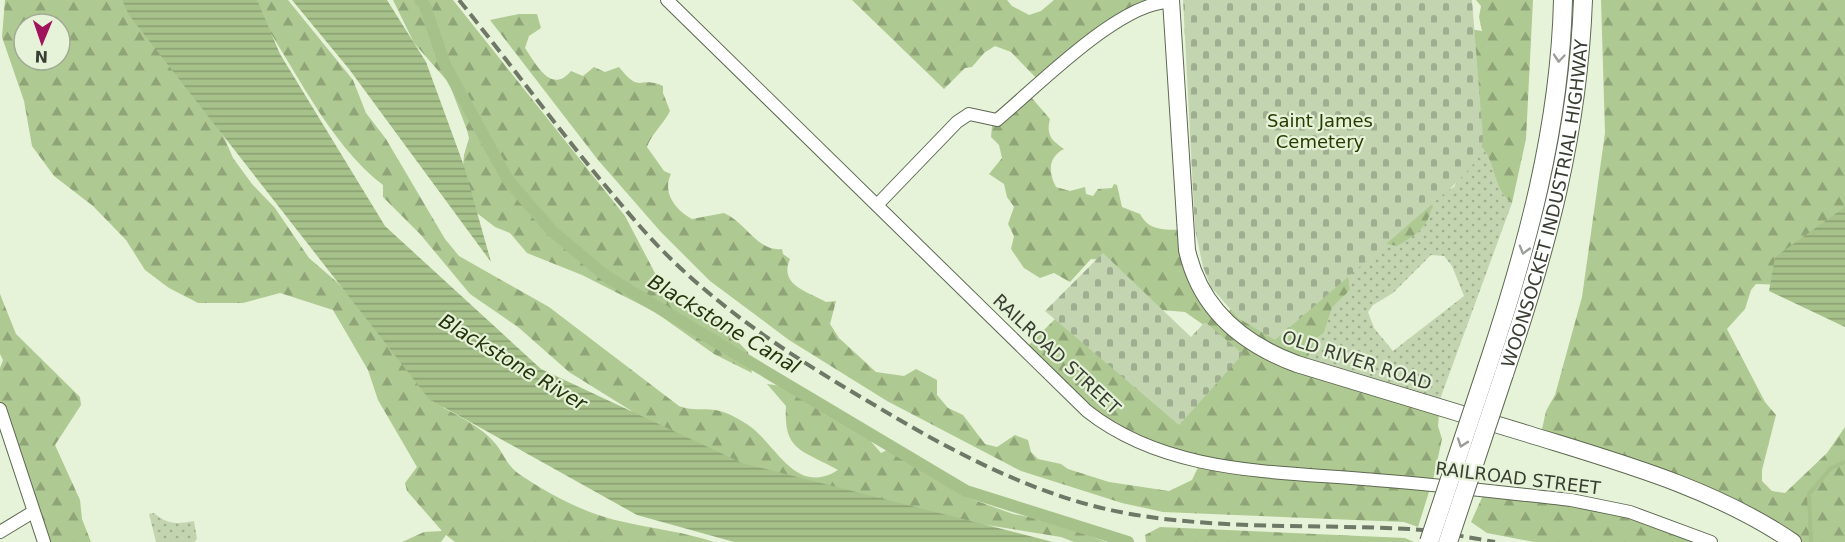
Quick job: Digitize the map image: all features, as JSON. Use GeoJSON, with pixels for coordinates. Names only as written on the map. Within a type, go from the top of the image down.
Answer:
{"type":"FeatureCollection","features":[{"type":"Feature","properties":{"kind":"highway","name":"WOONSOCKET INDUSTRIAL HIGHWAY"},"geometry":{"type":"LineString","coordinates":[[1448,542],[1496,371],[1543,173],[1556,93],[1563,0]]}},
{"type":"Feature","properties":{"kind":"highway","name":"WOONSOCKET INDUSTRIAL HIGHWAY"},"geometry":{"type":"LineString","coordinates":[[1429,542],[1541,261],[1563,175],[1576,94],[1582,0]]}},
{"type":"Feature","properties":{"kind":"main road","name":"OLD RIVER ROAD"},"geometry":{"type":"LineString","coordinates":[[1171,1],[1187,250],[1194,276],[1206,297],[1221,317],[1239,334],[1266,351],[1297,363],[1579,450],[1702,493],[1755,518],[1793,542]]}},
{"type":"Feature","properties":{"kind":"street","name":"RAILROAD STREET"},"geometry":{"type":"LineString","coordinates":[[667,0],[1087,411],[1121,435],[1141,444],[1200,462],[1240,468],[1571,500],[1630,512],[1712,542]]}},
{"type":"Feature","properties":{"kind":"street"},"geometry":{"type":"LineString","coordinates":[[877,205],[957,122],[969,114],[997,120],[1070,58],[1115,24],[1141,8],[1158,2],[1171,1]]}},
{"type":"Feature","properties":{"kind":"street"},"geometry":{"type":"LineString","coordinates":[[0,409],[44,542]]}},
{"type":"Feature","properties":{"kind":"street"},"geometry":{"type":"LineString","coordinates":[[0,532],[33,512]]}},
{"type":"Feature","properties":{"kind":"green space"},"geometry":{"type":"Polygon","coordinates":[[[5,0],[132,0],[224,137],[233,158],[252,184],[275,208],[309,258],[338,283],[444,408],[484,432],[519,474],[570,503],[610,519],[714,542],[455,542],[446,535],[441,542],[402,542],[424,532],[442,531],[407,491],[405,483],[417,467],[378,400],[368,370],[333,310],[280,293],[243,303],[198,303],[169,288],[145,270],[126,240],[93,206],[54,176],[32,146],[24,101],[14,72],[72,72],[72,12],[12,12],[12,66],[2,37],[5,0]]]}},
{"type":"Feature","properties":{"kind":"green space"},"geometry":{"type":"Polygon","coordinates":[[[249,0],[288,0],[353,80],[366,113],[386,139],[445,239],[459,256],[549,307],[679,406],[711,409],[731,415],[756,431],[797,472],[809,477],[823,477],[838,470],[805,453],[792,441],[788,433],[786,406],[767,384],[796,388],[862,431],[881,453],[895,446],[905,460],[966,497],[1013,514],[1050,521],[1106,542],[1074,542],[1061,537],[949,519],[833,504],[664,437],[630,410],[569,372],[518,327],[470,294],[420,234],[383,197],[383,185],[362,167],[326,123],[249,0]]]}},
{"type":"Feature","properties":{"kind":"green space"},"geometry":{"type":"Polygon","coordinates":[[[393,0],[453,0],[625,216],[666,294],[678,306],[700,312],[719,323],[748,352],[752,373],[714,354],[655,312],[582,275],[527,253],[510,233],[495,227],[469,207],[461,193],[464,155],[469,138],[467,130],[449,83],[414,43],[393,0]]]}},
{"type":"Feature","properties":{"kind":"green space"},"geometry":{"type":"Polygon","coordinates":[[[852,0],[1007,0],[1012,6],[1029,15],[1041,11],[1054,0],[1171,0],[1144,8],[1041,83],[1011,52],[995,46],[984,53],[972,67],[965,68],[944,89],[852,0]]]}},
{"type":"Feature","properties":{"kind":"green space","name":"Saint James Cemetery"},"geometry":{"type":"Polygon","coordinates":[[[1183,0],[1472,0],[1483,138],[1476,159],[1452,187],[1275,340],[1238,318],[1211,287],[1203,267],[1195,229],[1183,0]]]}},
{"type":"Feature","properties":{"kind":"green space"},"geometry":{"type":"Polygon","coordinates":[[[1476,0],[1533,0],[1526,139],[1512,203],[1500,190],[1488,156],[1477,143],[1469,29],[1482,31],[1479,17],[1481,6],[1476,0]]]}},
{"type":"Feature","properties":{"kind":"green space"},"geometry":{"type":"Polygon","coordinates":[[[1601,0],[1845,0],[1845,212],[1788,285],[1756,284],[1751,290],[1745,309],[1727,329],[1765,402],[1776,415],[1762,470],[1762,481],[1772,491],[1785,493],[1827,453],[1845,427],[1845,542],[1795,542],[1541,434],[1546,411],[1555,395],[1582,297],[1605,133],[1601,0]]]}},
{"type":"Feature","properties":{"kind":"green space"},"geometry":{"type":"Polygon","coordinates":[[[519,14],[537,14],[541,28],[529,36],[525,48],[539,69],[551,78],[557,80],[564,78],[571,71],[583,76],[594,67],[605,72],[619,67],[636,82],[649,82],[663,86],[663,93],[670,111],[647,147],[664,171],[671,174],[669,194],[676,206],[692,219],[724,213],[732,217],[765,246],[782,249],[783,254],[790,259],[787,268],[792,282],[826,302],[836,301],[830,324],[839,338],[876,372],[904,376],[916,369],[937,380],[937,395],[948,408],[963,415],[985,444],[997,447],[1015,435],[1028,440],[1031,452],[1038,459],[1061,464],[1068,469],[1109,482],[1169,491],[1192,480],[1201,461],[1128,433],[1101,417],[1029,349],[1029,345],[1071,303],[1143,372],[1218,335],[1185,312],[1161,310],[1104,260],[1091,259],[1070,282],[1054,273],[1040,278],[1024,268],[1011,249],[1014,236],[1008,224],[1014,207],[1007,197],[1004,184],[989,174],[1002,158],[999,145],[991,137],[993,115],[1031,97],[1050,119],[1051,137],[1064,149],[1055,156],[1051,165],[1056,187],[1070,191],[1085,187],[1086,194],[1093,196],[1098,189],[1112,188],[1114,184],[1117,185],[1122,207],[1140,214],[1149,224],[1160,229],[1188,230],[1202,274],[1228,312],[1249,292],[1433,201],[1429,217],[1422,228],[1397,246],[1366,240],[1347,264],[1350,290],[1332,308],[1324,333],[1317,338],[1307,359],[1440,403],[1438,426],[1442,439],[1434,476],[1418,527],[1404,522],[1163,512],[1122,503],[1021,471],[887,401],[789,340],[710,281],[660,231],[598,160],[490,20],[519,14]]]}},
{"type":"Feature","properties":{"kind":"green space"},"geometry":{"type":"Polygon","coordinates":[[[1477,143],[1488,156],[1500,190],[1512,203],[1439,402],[1307,359],[1317,338],[1324,333],[1332,308],[1350,290],[1347,264],[1440,194],[1454,187],[1477,143]],[[1431,255],[1393,293],[1373,305],[1368,312],[1374,328],[1393,351],[1464,296],[1452,266],[1444,256],[1431,255]]]}},
{"type":"Feature","properties":{"kind":"green space"},"geometry":{"type":"Polygon","coordinates":[[[1103,253],[1191,337],[1205,322],[1243,354],[1179,425],[1045,311],[1103,253]]]}},
{"type":"Feature","properties":{"kind":"green space"},"geometry":{"type":"Polygon","coordinates":[[[0,294],[16,334],[80,397],[81,405],[55,445],[80,500],[82,519],[91,542],[48,542],[0,403],[0,368],[3,360],[0,354],[0,294]]]}},
{"type":"Feature","properties":{"kind":"green space"},"geometry":{"type":"Polygon","coordinates":[[[1485,491],[1588,497],[1715,542],[1534,542],[1487,533],[1471,522],[1485,491]]]}},
{"type":"Feature","properties":{"kind":"green space"},"geometry":{"type":"Polygon","coordinates":[[[154,513],[173,523],[194,521],[197,539],[194,542],[156,542],[149,514],[154,513]]]}},
{"type":"Feature","properties":{"kind":"green space"},"geometry":{"type":"Polygon","coordinates":[[[1160,527],[1405,538],[1414,542],[1146,542],[1145,535],[1160,527]]]}},
{"type":"Feature","properties":{"kind":"water","name":"Blackstone River"},"geometry":{"type":"Polygon","coordinates":[[[122,0],[257,0],[280,54],[385,226],[541,369],[742,463],[1053,542],[734,542],[637,515],[429,399],[129,15],[122,0]]]}},
{"type":"Feature","properties":{"kind":"water"},"geometry":{"type":"Polygon","coordinates":[[[292,0],[387,0],[426,62],[464,166],[491,262],[349,69],[292,0]]]}},
{"type":"Feature","properties":{"kind":"water"},"geometry":{"type":"Polygon","coordinates":[[[1845,207],[1845,327],[1769,291],[1775,257],[1845,207]]]}},
{"type":"Feature","properties":{"kind":"waterway","name":"Blackstone Canal"},"geometry":{"type":"LineString","coordinates":[[420,0],[425,6],[445,65],[508,180],[551,230],[607,277],[966,491],[1128,542]]}},
{"type":"Feature","properties":{"kind":"waterway"},"geometry":{"type":"LineString","coordinates":[[1811,542],[1809,494],[1831,468],[1845,462]]}},
{"type":"Feature","properties":{"kind":"railway"},"geometry":{"type":"LineString","coordinates":[[459,0],[573,146],[645,232],[670,258],[723,305],[780,347],[931,438],[1025,483],[1091,505],[1125,513],[1195,522],[1409,529],[1495,542]]}}]}
